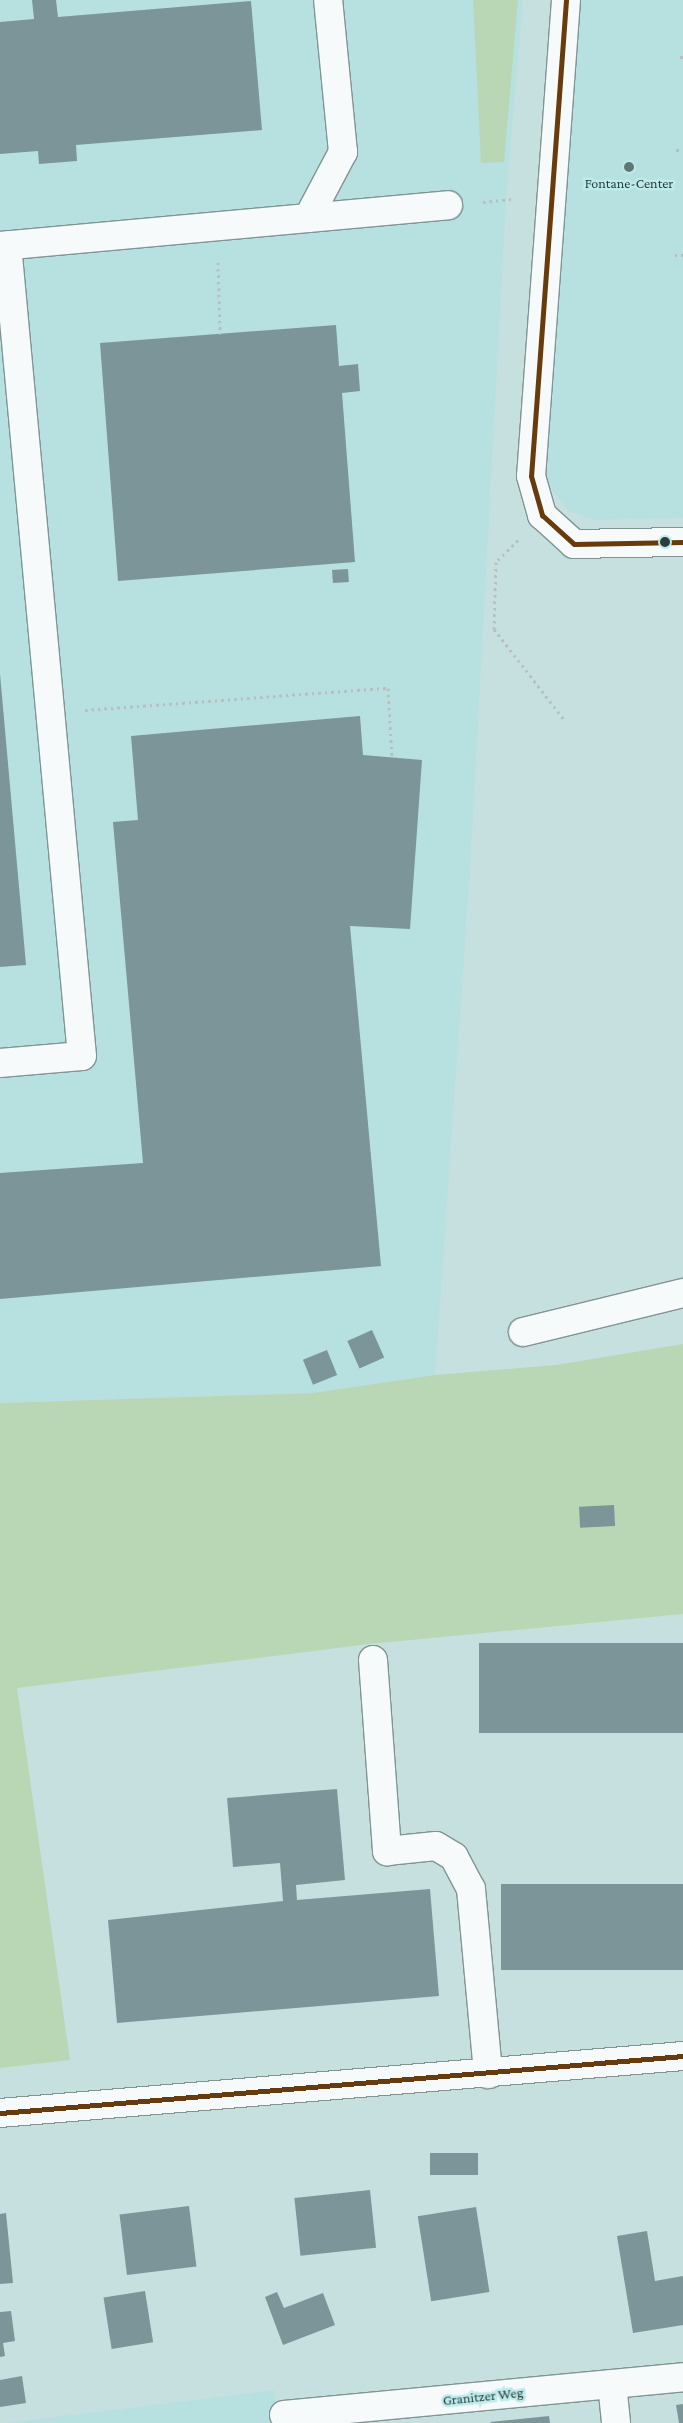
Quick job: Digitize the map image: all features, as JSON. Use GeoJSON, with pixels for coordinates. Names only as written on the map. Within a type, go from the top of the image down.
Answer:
{"type":"FeatureCollection","features":[{"type":"Feature","properties":{"kind":"street"},"geometry":{"type":"LineString","coordinates":[[308,218],[343,152],[328,0]]}},
{"type":"Feature","properties":{"kind":"street"},"geometry":{"type":"LineString","coordinates":[[566,0],[531,476],[542,515],[574,544],[683,542]]}},
{"type":"Feature","properties":{"kind":"street"},"geometry":{"type":"LineString","coordinates":[[0,1063],[82,1056],[4,246],[448,205]]}},
{"type":"Feature","properties":{"kind":"street"},"geometry":{"type":"LineString","coordinates":[[523,1332],[683,1293]]}},
{"type":"Feature","properties":{"kind":"street"},"geometry":{"type":"LineString","coordinates":[[373,1660],[387,1851],[436,1846],[454,1857],[471,1889],[488,2074]]}},
{"type":"Feature","properties":{"kind":"street"},"geometry":{"type":"LineString","coordinates":[[0,2112],[488,2074],[683,2056]]}},
{"type":"Feature","properties":{"kind":"street","name":"Granitzer Weg"},"geometry":{"type":"LineString","coordinates":[[284,2415],[683,2377]]}},
{"type":"Feature","properties":{"kind":"street"},"geometry":{"type":"LineString","coordinates":[[612,2384],[616,2423]]}},
{"type":"Feature","properties":{"kind":"path"},"geometry":{"type":"LineString","coordinates":[[676,150],[683,150]]}},
{"type":"Feature","properties":{"kind":"path"},"geometry":{"type":"LineString","coordinates":[[493,201],[524,199]]}},
{"type":"Feature","properties":{"kind":"path"},"geometry":{"type":"LineString","coordinates":[[217,227],[220,334]]}},
{"type":"Feature","properties":{"kind":"path"},"geometry":{"type":"LineString","coordinates":[[675,255],[683,255]]}},
{"type":"Feature","properties":{"kind":"path"},"geometry":{"type":"LineString","coordinates":[[496,562],[494,629],[565,721]]}},
{"type":"Feature","properties":{"kind":"path"},"geometry":{"type":"LineString","coordinates":[[50,713],[388,688],[392,757]]}},
{"type":"Feature","properties":{"kind":"shaded area"},"geometry":{"type":"Polygon","coordinates":[[[0,0],[523,0],[506,200],[470,871],[435,1375],[313,1393],[0,1403],[0,0]]]}},
{"type":"Feature","properties":{"kind":"shaded area","name":"Fontane-Center"},"geometry":{"type":"Polygon","coordinates":[[[579,0],[683,0],[683,518],[595,520],[569,511],[546,482],[542,451],[579,0]]]}},
{"type":"Feature","properties":{"kind":"shaded area"},"geometry":{"type":"Polygon","coordinates":[[[274,2390],[278,2423],[7,2423],[274,2390]]]}},
{"type":"Feature","properties":{"kind":"green space"},"geometry":{"type":"Polygon","coordinates":[[[473,0],[518,0],[504,162],[481,163],[473,0]]]}},
{"type":"Feature","properties":{"kind":"green space"},"geometry":{"type":"Polygon","coordinates":[[[683,1344],[683,1614],[369,1644],[17,1688],[70,2060],[0,2068],[0,1403],[313,1393],[435,1375],[556,1365],[683,1344]]]}},
{"type":"Feature","properties":{"kind":"building"},"geometry":{"type":"Polygon","coordinates":[[[32,0],[56,0],[58,17],[251,1],[262,130],[76,145],[77,161],[39,164],[38,151],[0,154],[0,22],[34,19],[32,0]]]}},
{"type":"Feature","properties":{"kind":"building"},"geometry":{"type":"Polygon","coordinates":[[[336,325],[339,366],[358,364],[360,391],[342,393],[355,562],[118,581],[100,343],[336,325]]]}},
{"type":"Feature","properties":{"kind":"building"},"geometry":{"type":"Polygon","coordinates":[[[348,569],[349,582],[333,583],[332,570],[348,569]]]}},
{"type":"Feature","properties":{"kind":"building"},"geometry":{"type":"Polygon","coordinates":[[[0,674],[26,965],[0,967],[0,674]]]}},
{"type":"Feature","properties":{"kind":"building"},"geometry":{"type":"Polygon","coordinates":[[[360,716],[363,755],[422,760],[410,929],[350,926],[381,1266],[0,1299],[0,1173],[143,1163],[113,822],[138,820],[131,736],[360,716]]]}},
{"type":"Feature","properties":{"kind":"building"},"geometry":{"type":"Polygon","coordinates":[[[372,1330],[384,1357],[360,1368],[347,1341],[372,1330]]]}},
{"type":"Feature","properties":{"kind":"building"},"geometry":{"type":"Polygon","coordinates":[[[327,1350],[337,1375],[313,1385],[303,1360],[327,1350]]]}},
{"type":"Feature","properties":{"kind":"building"},"geometry":{"type":"Polygon","coordinates":[[[614,1505],[615,1526],[580,1528],[579,1507],[614,1505]]]}},
{"type":"Feature","properties":{"kind":"building"},"geometry":{"type":"Polygon","coordinates":[[[479,1643],[683,1643],[683,1733],[479,1733],[479,1643]]]}},
{"type":"Feature","properties":{"kind":"building"},"geometry":{"type":"Polygon","coordinates":[[[337,1789],[345,1880],[296,1885],[297,1900],[430,1889],[439,1996],[117,2023],[108,1920],[283,1901],[280,1863],[233,1867],[227,1798],[337,1789]]]}},
{"type":"Feature","properties":{"kind":"building"},"geometry":{"type":"Polygon","coordinates":[[[501,1884],[683,1884],[683,1970],[501,1970],[501,1884]]]}},
{"type":"Feature","properties":{"kind":"building"},"geometry":{"type":"Polygon","coordinates":[[[430,2153],[478,2153],[478,2175],[430,2175],[430,2153]]]}},
{"type":"Feature","properties":{"kind":"building"},"geometry":{"type":"Polygon","coordinates":[[[370,2190],[376,2248],[300,2256],[294,2198],[370,2190]]]}},
{"type":"Feature","properties":{"kind":"building"},"geometry":{"type":"Polygon","coordinates":[[[189,2206],[196,2267],[127,2275],[120,2215],[189,2206]]]}},
{"type":"Feature","properties":{"kind":"building"},"geometry":{"type":"Polygon","coordinates":[[[476,2207],[489,2292],[431,2301],[418,2216],[476,2207]]]}},
{"type":"Feature","properties":{"kind":"building"},"geometry":{"type":"Polygon","coordinates":[[[6,2213],[13,2283],[0,2284],[0,2214],[6,2213]]]}},
{"type":"Feature","properties":{"kind":"building"},"geometry":{"type":"Polygon","coordinates":[[[647,2231],[655,2281],[683,2276],[683,2325],[633,2333],[617,2236],[647,2231]]]}},
{"type":"Feature","properties":{"kind":"building"},"geometry":{"type":"Polygon","coordinates":[[[145,2291],[153,2342],[112,2349],[104,2298],[145,2291]]]}},
{"type":"Feature","properties":{"kind":"building"},"geometry":{"type":"Polygon","coordinates":[[[277,2292],[284,2308],[323,2293],[335,2325],[283,2345],[265,2297],[277,2292]]]}},
{"type":"Feature","properties":{"kind":"building"},"geometry":{"type":"Polygon","coordinates":[[[11,2311],[15,2341],[3,2343],[5,2356],[0,2357],[0,2312],[11,2311]]]}},
{"type":"Feature","properties":{"kind":"building"},"geometry":{"type":"Polygon","coordinates":[[[22,2376],[26,2403],[0,2407],[0,2380],[22,2376]]]}},
{"type":"Feature","properties":{"kind":"building"},"geometry":{"type":"Polygon","coordinates":[[[683,2404],[683,2423],[679,2423],[676,2405],[683,2404]]]}},
{"type":"Feature","properties":{"kind":"building"},"geometry":{"type":"Polygon","coordinates":[[[549,2416],[550,2423],[490,2422],[549,2416]]]}},
{"type":"Feature","properties":{"kind":"transit line"},"geometry":{"type":"LineString","coordinates":[[566,0],[531,476],[542,515],[574,544],[683,542]]}},
{"type":"Feature","properties":{"kind":"transit line"},"geometry":{"type":"LineString","coordinates":[[0,2113],[683,2056]]}},
{"type":"Feature","properties":{"kind":"place","name":"Fontane-Center"},"geometry":{"type":"Point","coordinates":[629,167]}}]}
